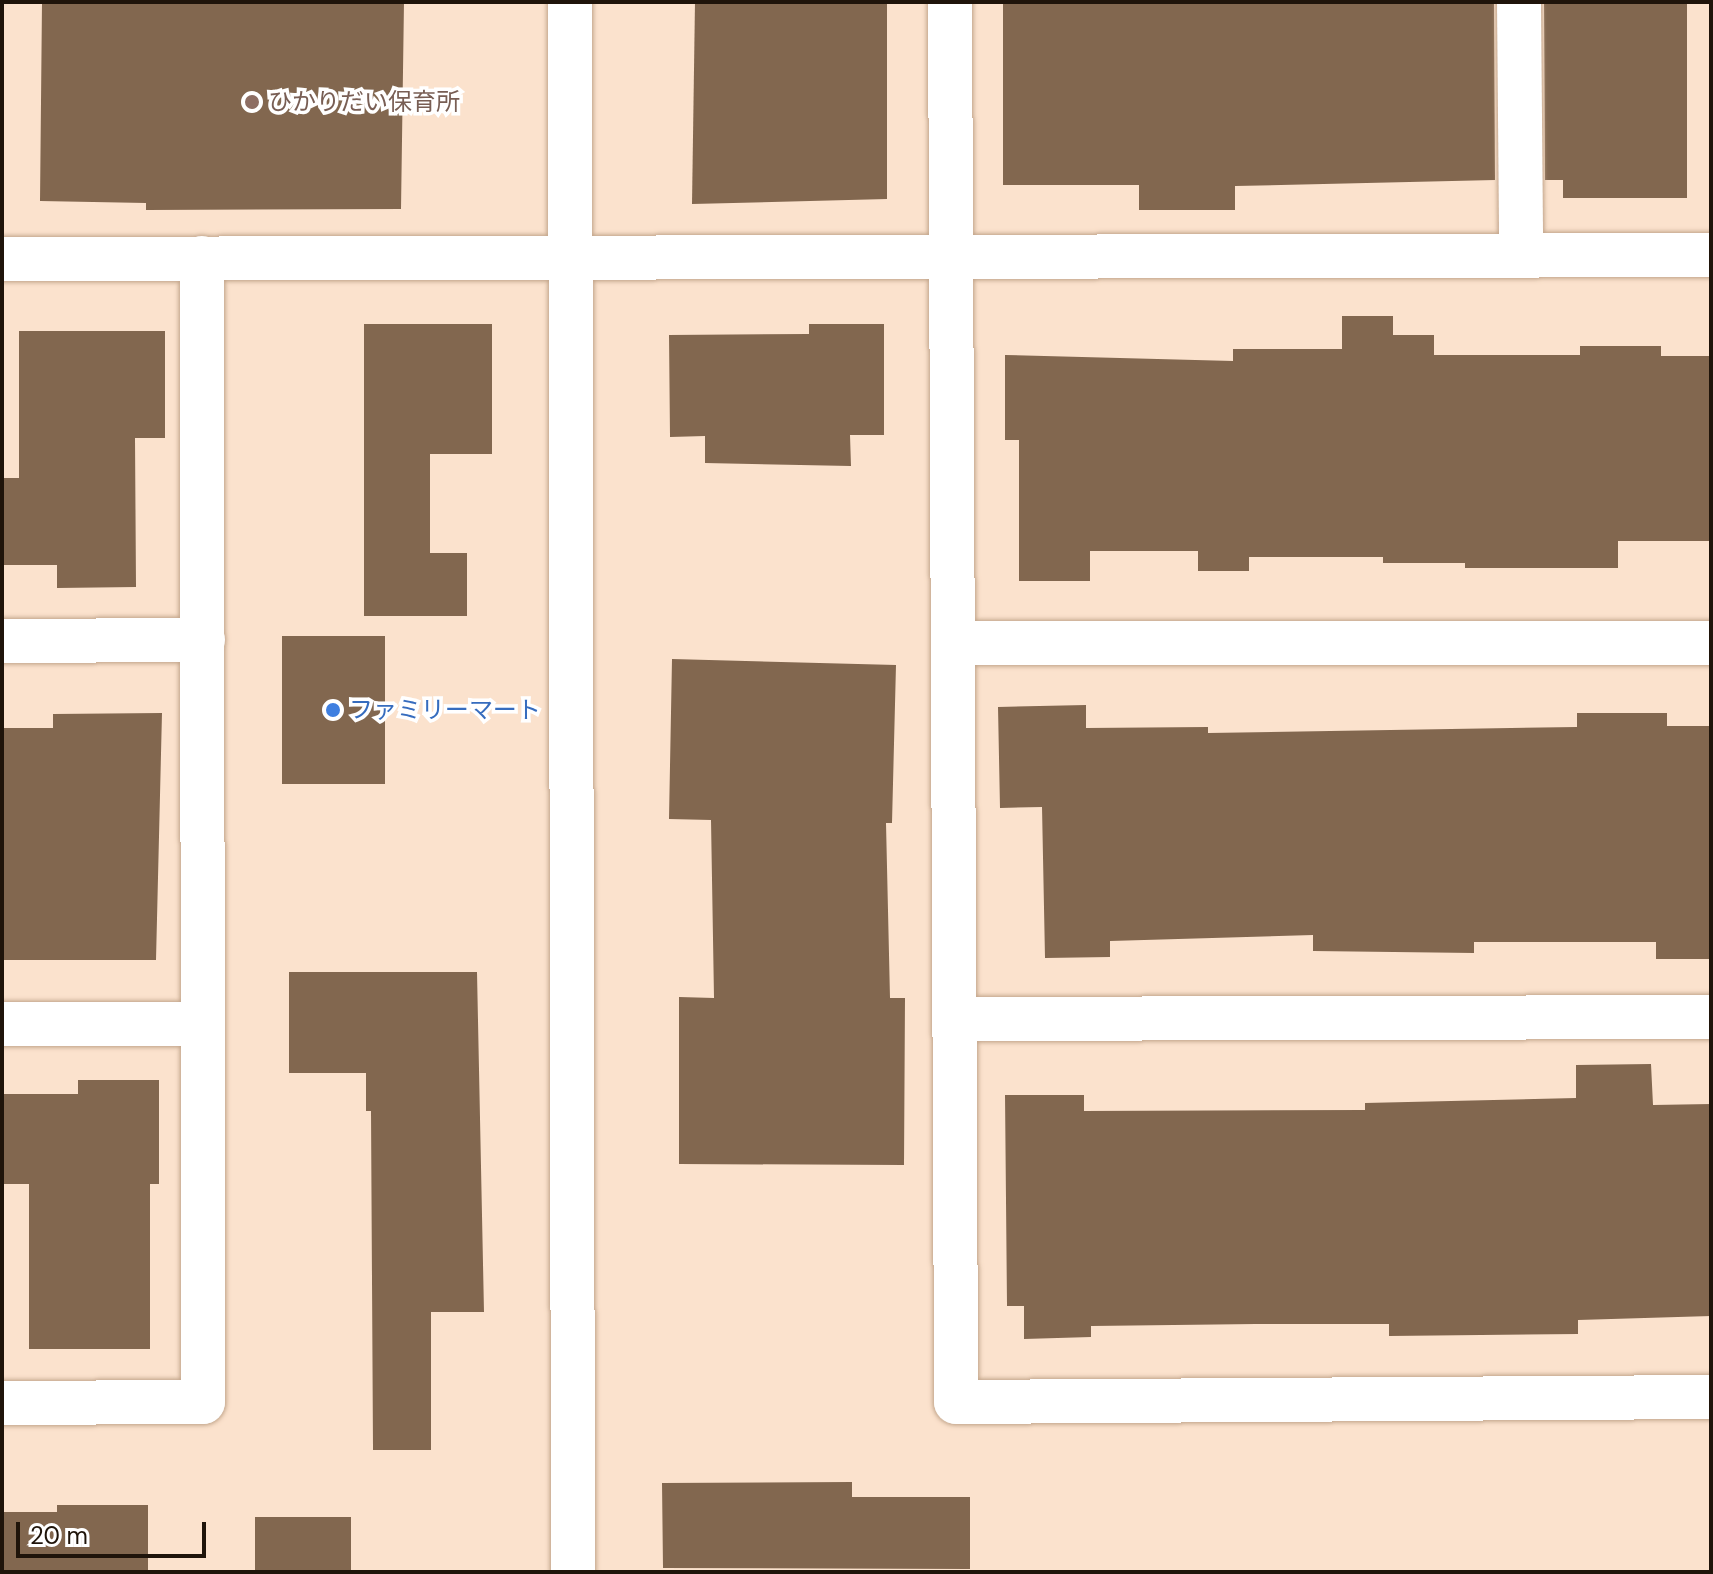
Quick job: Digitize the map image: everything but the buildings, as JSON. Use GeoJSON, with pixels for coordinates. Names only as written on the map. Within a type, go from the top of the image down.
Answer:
{"type":"FeatureCollection","features":[{"type":"Feature","properties":{"kind":"street"},"geometry":{"type":"LineString","coordinates":[[570,2],[573,1572]]}},
{"type":"Feature","properties":{"kind":"street"},"geometry":{"type":"LineString","coordinates":[[950,2],[956,1402],[1711,1397]]}},
{"type":"Feature","properties":{"kind":"street"},"geometry":{"type":"LineString","coordinates":[[1519,2],[1521,255]]}},
{"type":"Feature","properties":{"kind":"street"},"geometry":{"type":"LineString","coordinates":[[2,259],[1711,255]]}},
{"type":"Feature","properties":{"kind":"street"},"geometry":{"type":"LineString","coordinates":[[2,1403],[203,1402],[202,258]]}},
{"type":"Feature","properties":{"kind":"street"},"geometry":{"type":"LineString","coordinates":[[2,641],[203,640]]}},
{"type":"Feature","properties":{"kind":"street"},"geometry":{"type":"LineString","coordinates":[[953,643],[1711,643]]}},
{"type":"Feature","properties":{"kind":"street"},"geometry":{"type":"LineString","coordinates":[[954,1019],[1711,1017]]}},
{"type":"Feature","properties":{"kind":"street"},"geometry":{"type":"LineString","coordinates":[[2,1024],[203,1024]]}},
{"type":"Feature","properties":{"kind":"place","name":"ひかりだい保育所"},"geometry":{"type":"Point","coordinates":[252,102]}},
{"type":"Feature","properties":{"kind":"place","name":"ファミリーマート"},"geometry":{"type":"Point","coordinates":[333,710]}}]}
